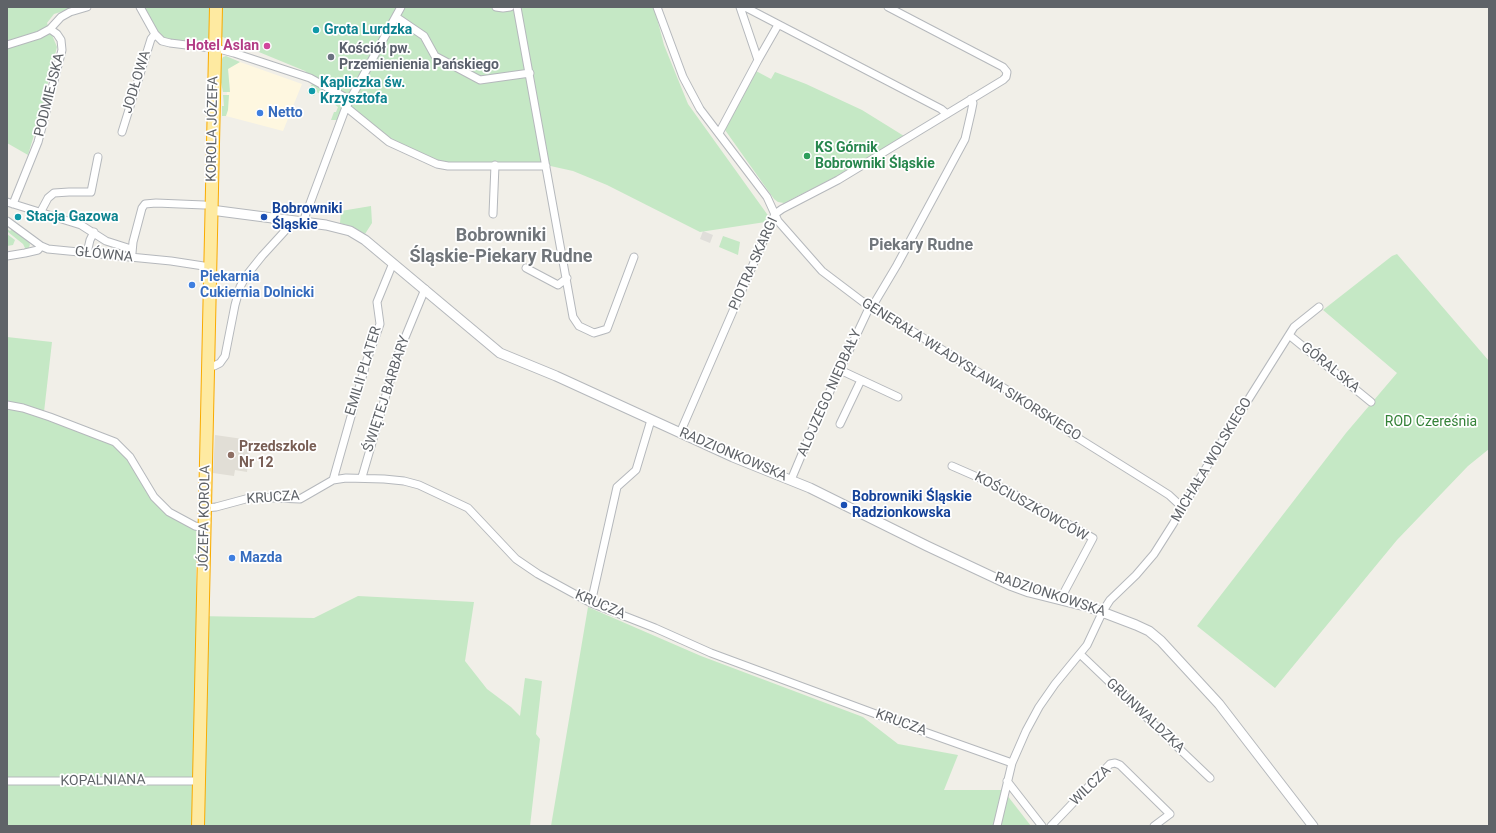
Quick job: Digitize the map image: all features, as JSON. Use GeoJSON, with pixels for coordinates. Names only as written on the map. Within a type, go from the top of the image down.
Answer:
{"type":"FeatureCollection","features":[{"type":"Feature","properties":{"kind":"highway"},"geometry":{"type":"LineString","coordinates":[[215,48],[216,7]]}},
{"type":"Feature","properties":{"kind":"highway","name":"KOROLA JÓZEFA"},"geometry":{"type":"LineString","coordinates":[[208,207],[215,48]]}},
{"type":"Feature","properties":{"kind":"highway","name":"JÓZEFA KOROLA"},"geometry":{"type":"LineString","coordinates":[[198,826],[210,267],[208,207]]}},
{"type":"Feature","properties":{"kind":"street"},"geometry":{"type":"LineString","coordinates":[[7,45],[39,35],[50,29],[61,17],[70,12],[87,7]]}},
{"type":"Feature","properties":{"kind":"street"},"geometry":{"type":"LineString","coordinates":[[140,7],[155,34],[162,41],[215,48],[234,53],[310,78],[350,100]]}},
{"type":"Feature","properties":{"kind":"street"},"geometry":{"type":"LineString","coordinates":[[208,366],[214,366],[220,363],[224,356],[235,305],[240,288],[246,276],[262,256],[298,222],[346,107],[401,7]]}},
{"type":"Feature","properties":{"kind":"street"},"geometry":{"type":"LineString","coordinates":[[496,7],[510,7]]}},
{"type":"Feature","properties":{"kind":"street"},"geometry":{"type":"LineString","coordinates":[[518,7],[573,317],[579,326],[594,333],[607,329],[634,256]]}},
{"type":"Feature","properties":{"kind":"street","name":"GENERAŁA WŁADYSŁAWA SIKORSKIEGO"},"geometry":{"type":"LineString","coordinates":[[657,7],[683,77],[700,109],[768,197],[778,221],[822,271],[846,290],[1028,403],[1078,438],[1169,494],[1182,508]]}},
{"type":"Feature","properties":{"kind":"street"},"geometry":{"type":"LineString","coordinates":[[740,7],[758,60]]}},
{"type":"Feature","properties":{"kind":"street"},"geometry":{"type":"LineString","coordinates":[[745,7],[941,109],[947,114]]}},
{"type":"Feature","properties":{"kind":"street","name":"PIOTRA SKARGI"},"geometry":{"type":"LineString","coordinates":[[680,433],[775,214],[838,180],[1006,77],[1007,72],[1004,67],[888,7]]}},
{"type":"Feature","properties":{"kind":"street"},"geometry":{"type":"LineString","coordinates":[[396,18],[424,36],[435,56],[480,80],[530,73]]}},
{"type":"Feature","properties":{"kind":"street"},"geometry":{"type":"LineString","coordinates":[[719,133],[778,25]]}},
{"type":"Feature","properties":{"kind":"street","name":"PODMIEJSKA"},"geometry":{"type":"LineString","coordinates":[[10,203],[38,142],[62,50],[61,40],[57,34],[50,29]]}},
{"type":"Feature","properties":{"kind":"street","name":"JODŁOWA"},"geometry":{"type":"LineString","coordinates":[[122,132],[151,39],[155,34]]}},
{"type":"Feature","properties":{"kind":"street","name":"ALOJZEGO NIEDBAŁY"},"geometry":{"type":"LineString","coordinates":[[791,480],[815,423],[871,306],[965,139],[973,103],[971,99]]}},
{"type":"Feature","properties":{"kind":"street"},"geometry":{"type":"LineString","coordinates":[[346,107],[388,142],[436,164],[448,166],[546,166]]}},
{"type":"Feature","properties":{"kind":"street"},"geometry":{"type":"LineString","coordinates":[[40,213],[48,198],[52,194],[91,192],[98,157]]}},
{"type":"Feature","properties":{"kind":"street"},"geometry":{"type":"LineString","coordinates":[[493,214],[495,165]]}},
{"type":"Feature","properties":{"kind":"street"},"geometry":{"type":"LineString","coordinates":[[10,203],[81,225],[106,241],[131,249]]}},
{"type":"Feature","properties":{"kind":"street"},"geometry":{"type":"LineString","coordinates":[[131,258],[131,249],[142,208],[145,204],[156,203],[208,207]]}},
{"type":"Feature","properties":{"kind":"street","name":"RADZIONKOWSKA"},"geometry":{"type":"LineString","coordinates":[[208,207],[336,227],[350,231],[365,240],[500,353],[556,376],[733,457],[791,480],[1010,585],[1103,611],[1136,625],[1155,636],[1207,691],[1240,731],[1313,826]]}},
{"type":"Feature","properties":{"kind":"street","name":"GŁÓWNA"},"geometry":{"type":"LineString","coordinates":[[7,221],[41,246],[48,249],[170,261],[210,267]]}},
{"type":"Feature","properties":{"kind":"street"},"geometry":{"type":"LineString","coordinates":[[87,253],[90,240],[94,232]]}},
{"type":"Feature","properties":{"kind":"street"},"geometry":{"type":"LineString","coordinates":[[7,256],[25,254],[38,250],[41,246]]}},
{"type":"Feature","properties":{"kind":"street","name":"EMILII PLATER"},"geometry":{"type":"LineString","coordinates":[[333,480],[367,360],[380,324],[377,302],[393,263]]}},
{"type":"Feature","properties":{"kind":"street"},"geometry":{"type":"LineString","coordinates":[[526,268],[558,285],[567,278]]}},
{"type":"Feature","properties":{"kind":"street","name":"ŚWIĘTEJ BARBARY"},"geometry":{"type":"LineString","coordinates":[[362,477],[397,357],[424,290]]}},
{"type":"Feature","properties":{"kind":"street","name":"MICHAŁA WOLSKIEGO"},"geometry":{"type":"LineString","coordinates":[[1103,611],[1110,600],[1146,565],[1173,524],[1289,335],[1300,322],[1319,307]]}},
{"type":"Feature","properties":{"kind":"street","name":"GÓRALSKA"},"geometry":{"type":"LineString","coordinates":[[1289,335],[1372,402]]}},
{"type":"Feature","properties":{"kind":"street"},"geometry":{"type":"LineString","coordinates":[[840,370],[898,397]]}},
{"type":"Feature","properties":{"kind":"street"},"geometry":{"type":"LineString","coordinates":[[840,424],[861,380]]}},
{"type":"Feature","properties":{"kind":"street"},"geometry":{"type":"LineString","coordinates":[[7,405],[23,408],[50,417],[115,442],[130,457],[154,497],[169,512],[195,526],[205,528]]}},
{"type":"Feature","properties":{"kind":"street"},"geometry":{"type":"LineString","coordinates":[[591,603],[617,487],[636,470],[651,420]]}},
{"type":"Feature","properties":{"kind":"street","name":"KOŚCIUSZKOWCÓW"},"geometry":{"type":"LineString","coordinates":[[952,466],[1007,490],[1092,538],[1060,600]]}},
{"type":"Feature","properties":{"kind":"street","name":"KRUCZA"},"geometry":{"type":"LineString","coordinates":[[205,508],[216,507],[250,498],[300,498],[333,480],[346,478],[362,477],[404,481],[419,485],[468,508],[516,559],[538,574],[591,603],[655,628],[711,653],[911,728],[1012,763]]}},
{"type":"Feature","properties":{"kind":"street"},"geometry":{"type":"LineString","coordinates":[[997,826],[1012,763],[1026,731],[1039,707],[1092,636],[1103,611]]}},
{"type":"Feature","properties":{"kind":"street","name":"GRUNWALDZKA"},"geometry":{"type":"LineString","coordinates":[[1080,654],[1210,778]]}},
{"type":"Feature","properties":{"kind":"street","name":"WILCZA"},"geometry":{"type":"LineString","coordinates":[[1050,826],[1110,764],[1115,763],[1120,765],[1170,814],[1154,826]]}},
{"type":"Feature","properties":{"kind":"street","name":"KOPALNIANA"},"geometry":{"type":"LineString","coordinates":[[7,782],[199,781]]}},
{"type":"Feature","properties":{"kind":"street"},"geometry":{"type":"LineString","coordinates":[[1007,781],[1042,826]]}},
{"type":"Feature","properties":{"kind":"shaded area"},"geometry":{"type":"Polygon","coordinates":[[[240,62],[302,84],[283,131],[226,116],[227,92],[230,92],[228,68],[240,62]]]}},
{"type":"Feature","properties":{"kind":"shaded area"},"geometry":{"type":"Polygon","coordinates":[[[703,231],[713,235],[710,243],[700,239],[703,231]]]}},
{"type":"Feature","properties":{"kind":"shaded area","name":"Przedszkole Nr 12"},"geometry":{"type":"Polygon","coordinates":[[[215,435],[250,440],[247,472],[235,470],[234,476],[213,473],[215,435]]]}},
{"type":"Feature","properties":{"kind":"green space"},"geometry":{"type":"Polygon","coordinates":[[[7,7],[77,7],[54,14],[47,23],[57,47],[28,155],[7,143],[7,7]]]}},
{"type":"Feature","properties":{"kind":"green space"},"geometry":{"type":"Polygon","coordinates":[[[142,7],[654,7],[664,45],[688,104],[772,221],[700,232],[607,185],[573,171],[546,165],[437,162],[406,151],[348,111],[338,120],[331,120],[338,107],[334,104],[335,100],[316,92],[314,96],[308,94],[307,92],[312,84],[323,88],[305,71],[220,36],[204,45],[161,39],[142,7]]]}},
{"type":"Feature","properties":{"kind":"green space"},"geometry":{"type":"Polygon","coordinates":[[[226,56],[240,62],[228,69],[230,92],[223,92],[220,78],[222,59],[226,56]]]}},
{"type":"Feature","properties":{"kind":"green space","name":"KS Górnik Bobrowniki Śląskie"},"geometry":{"type":"Polygon","coordinates":[[[756,71],[771,79],[775,72],[806,84],[862,110],[904,136],[837,176],[784,203],[778,202],[774,199],[725,130],[756,71]]]}},
{"type":"Feature","properties":{"kind":"green space"},"geometry":{"type":"Polygon","coordinates":[[[223,95],[229,95],[226,116],[222,116],[222,106],[224,106],[223,95]]]}},
{"type":"Feature","properties":{"kind":"green space"},"geometry":{"type":"Polygon","coordinates":[[[371,206],[372,223],[365,234],[353,227],[340,223],[341,211],[371,206]]]}},
{"type":"Feature","properties":{"kind":"green space"},"geometry":{"type":"Polygon","coordinates":[[[7,229],[10,231],[12,229],[27,240],[30,244],[29,248],[26,250],[23,244],[8,232],[7,229]]]}},
{"type":"Feature","properties":{"kind":"green space"},"geometry":{"type":"Polygon","coordinates":[[[7,234],[15,240],[13,245],[7,246],[7,234]]]}},
{"type":"Feature","properties":{"kind":"green space"},"geometry":{"type":"Polygon","coordinates":[[[723,236],[740,242],[738,255],[719,247],[723,236]]]}},
{"type":"Feature","properties":{"kind":"green space","name":"ROD Czereśnia"},"geometry":{"type":"Polygon","coordinates":[[[1397,254],[1489,361],[1489,449],[1468,466],[1397,540],[1275,688],[1197,626],[1346,433],[1397,373],[1323,310],[1392,256],[1397,254]]]}},
{"type":"Feature","properties":{"kind":"green space"},"geometry":{"type":"Polygon","coordinates":[[[7,337],[52,342],[44,412],[127,451],[148,487],[169,511],[196,526],[196,616],[314,618],[358,596],[474,602],[465,661],[487,689],[511,707],[520,716],[525,678],[542,681],[536,734],[540,739],[530,826],[7,826],[7,337]]]}},
{"type":"Feature","properties":{"kind":"green space"},"geometry":{"type":"Polygon","coordinates":[[[588,607],[701,656],[863,717],[898,744],[958,755],[944,790],[1003,790],[1031,826],[551,826],[588,607]]]}},
{"type":"Feature","properties":{"kind":"place","name":"Grota Lurdzka"},"geometry":{"type":"Point","coordinates":[316,30]}},
{"type":"Feature","properties":{"kind":"place","name":"Hotel Aslan"},"geometry":{"type":"Point","coordinates":[267,46]}},
{"type":"Feature","properties":{"kind":"place","name":"Kościół pw. Przemienienia Pańskiego"},"geometry":{"type":"Point","coordinates":[331,57]}},
{"type":"Feature","properties":{"kind":"place","name":"Kapliczka św. Krzysztofa"},"geometry":{"type":"Point","coordinates":[312,91]}},
{"type":"Feature","properties":{"kind":"place","name":"Netto"},"geometry":{"type":"Point","coordinates":[260,113]}},
{"type":"Feature","properties":{"kind":"place","name":"KS Górnik Bobrowniki Śląskie"},"geometry":{"type":"Point","coordinates":[807,156]}},
{"type":"Feature","properties":{"kind":"place","name":"Stacja Gazowa"},"geometry":{"type":"Point","coordinates":[18,217]}},
{"type":"Feature","properties":{"kind":"place","name":"Bobrowniki Śląskie"},"geometry":{"type":"Point","coordinates":[264,217]}},
{"type":"Feature","properties":{"kind":"place","name":"Piekarnia Cukiernia Dolnicki"},"geometry":{"type":"Point","coordinates":[192,285]}},
{"type":"Feature","properties":{"kind":"place","name":"Przedszkole Nr 12"},"geometry":{"type":"Point","coordinates":[231,455]}},
{"type":"Feature","properties":{"kind":"place","name":"Bobrowniki Śląskie Radzionkowska"},"geometry":{"type":"Point","coordinates":[844,505]}},
{"type":"Feature","properties":{"kind":"place","name":"Mazda"},"geometry":{"type":"Point","coordinates":[232,558]}},
{"type":"Feature","properties":{"kind":"district","name":"Bobrowniki Śląskie-Piekary Rudne"},"geometry":{"type":"Point","coordinates":[501,246]}},
{"type":"Feature","properties":{"kind":"district","name":"Piekary Rudne"},"geometry":{"type":"Point","coordinates":[921,246]}}]}
